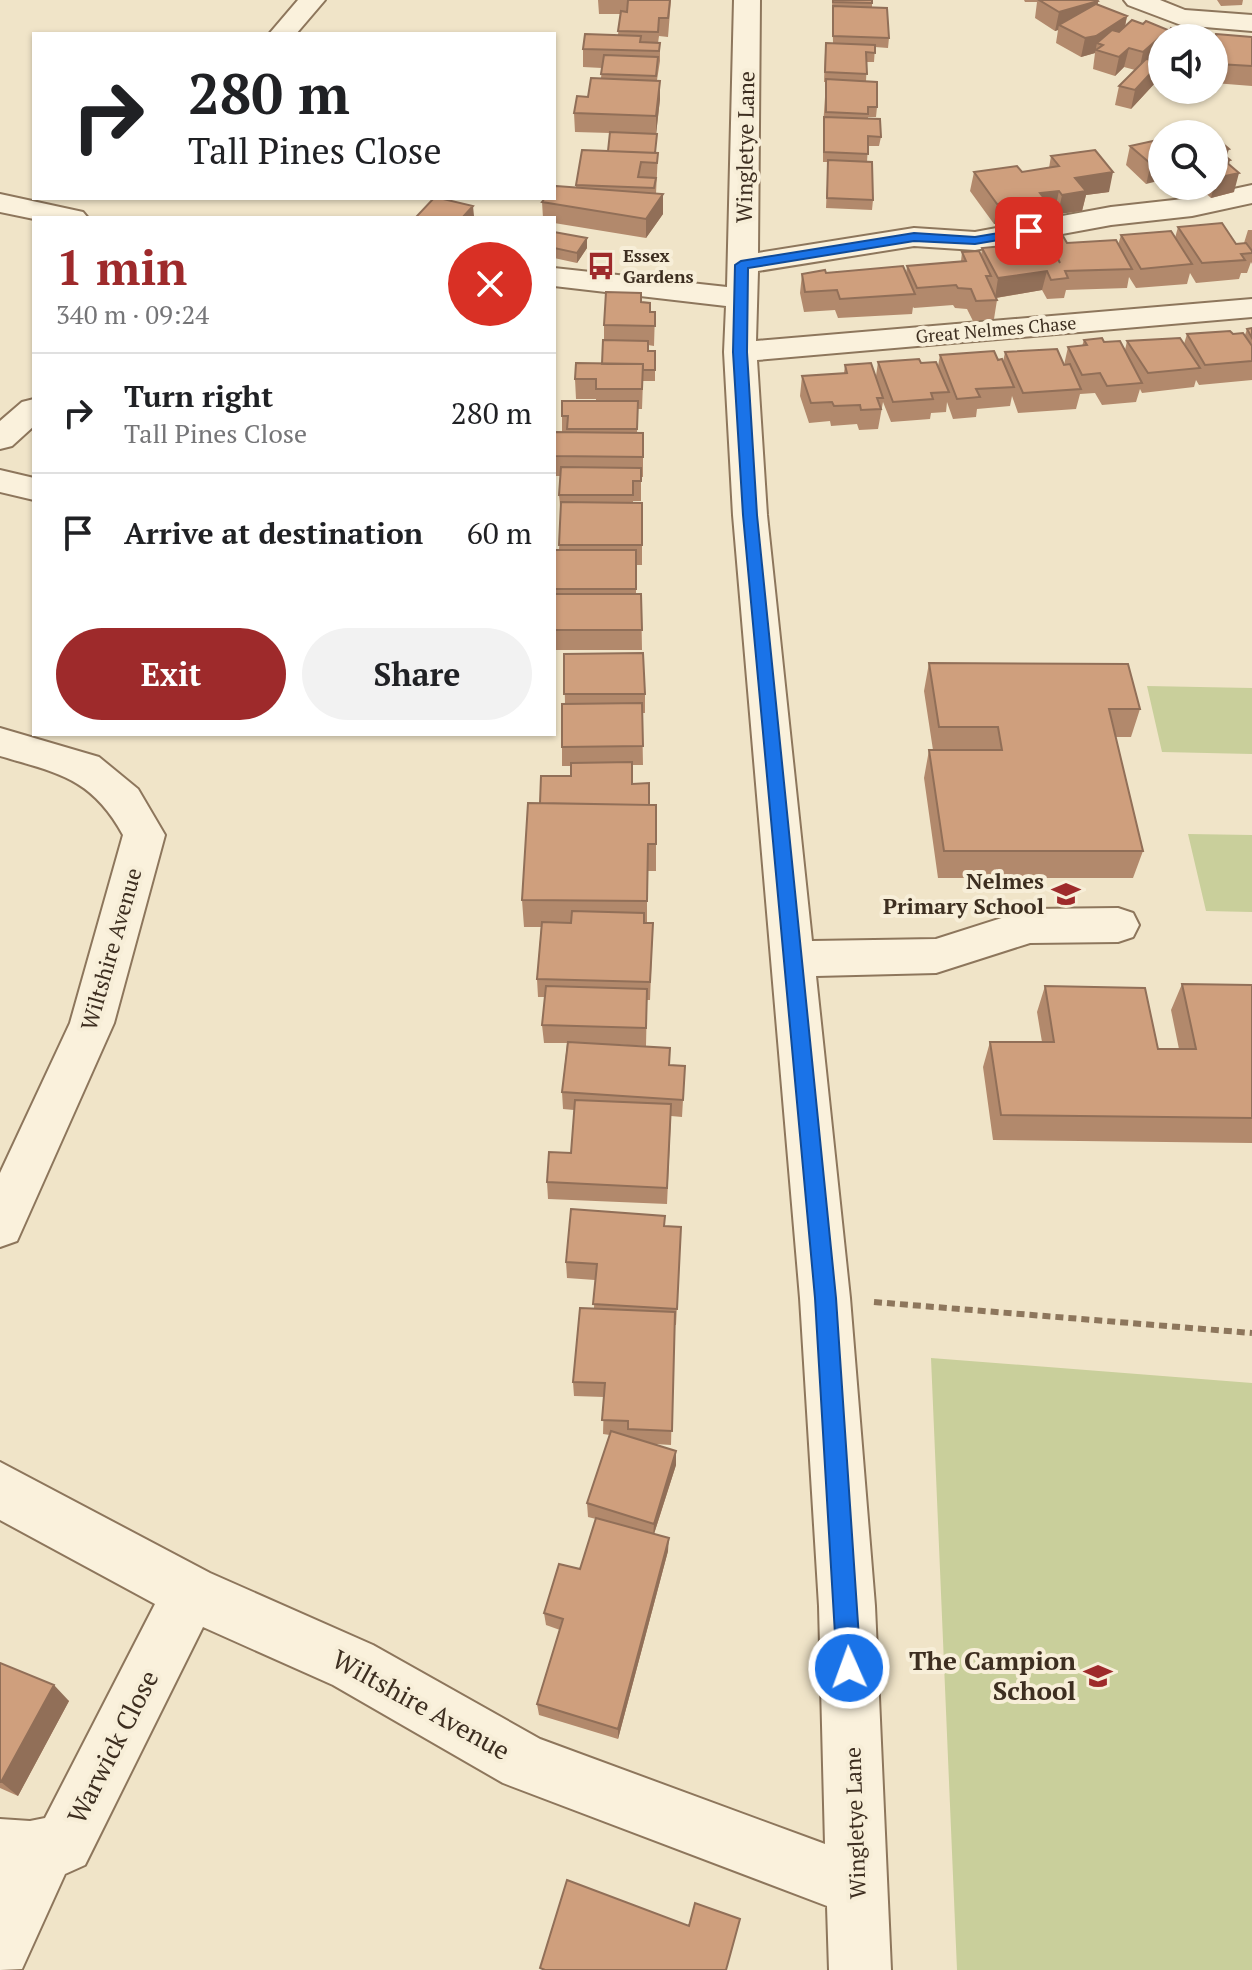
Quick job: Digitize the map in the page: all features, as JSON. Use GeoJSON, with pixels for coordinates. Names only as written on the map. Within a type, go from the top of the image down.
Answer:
{"type":"FeatureCollection","features":[{"type":"Feature","properties":{"kind":"street"},"geometry":{"type":"LineString","coordinates":[[284,32],[312,0]]}},
{"type":"Feature","properties":{"kind":"street","name":"Wingletye Lane"},"geometry":{"type":"LineString","coordinates":[[747,0],[740,352],[750,515],[825,1298],[847,1606],[860,1970]]}},
{"type":"Feature","properties":{"kind":"street"},"geometry":{"type":"LineString","coordinates":[[1137,0],[1181,17],[1252,23]]}},
{"type":"Feature","properties":{"kind":"street"},"geometry":{"type":"LineString","coordinates":[[556,277],[741,281],[914,237],[975,241],[1111,216],[1192,207],[1252,194]]}},
{"type":"Feature","properties":{"kind":"street"},"geometry":{"type":"LineString","coordinates":[[64,216],[84,200]]}},
{"type":"Feature","properties":{"kind":"street"},"geometry":{"type":"LineString","coordinates":[[0,203],[58,216]]}},
{"type":"Feature","properties":{"kind":"street","name":"Great Nelmes Chase"},"geometry":{"type":"LineString","coordinates":[[740,352],[1252,308]]}},
{"type":"Feature","properties":{"kind":"street"},"geometry":{"type":"LineString","coordinates":[[0,439],[32,411]]}},
{"type":"Feature","properties":{"kind":"street"},"geometry":{"type":"LineString","coordinates":[[0,481],[32,489]]}},
{"type":"Feature","properties":{"kind":"street","name":"Wiltshire Avenue"},"geometry":{"type":"LineString","coordinates":[[0,742],[85,767],[124,799],[144,835],[92,1023],[5,1204]]}},
{"type":"Feature","properties":{"kind":"street"},"geometry":{"type":"LineString","coordinates":[[792,959],[936,956],[1030,926],[1118,925]]}},
{"type":"Feature","properties":{"kind":"street","name":"Wiltshire Avenue"},"geometry":{"type":"LineString","coordinates":[[0,1488],[10,1497],[190,1593],[353,1665],[524,1762],[858,1887]]}},
{"type":"Feature","properties":{"kind":"street","name":"Warwick Close"},"geometry":{"type":"LineString","coordinates":[[23,1848],[64,1844],[190,1593]]}},
{"type":"Feature","properties":{"kind":"street"},"geometry":{"type":"LineString","coordinates":[[0,1947],[23,1848]]}},
{"type":"Feature","properties":{"kind":"path"},"geometry":{"type":"LineString","coordinates":[[825,1298],[1252,1333]]}},
{"type":"Feature","properties":{"kind":"green space"},"geometry":{"type":"Polygon","coordinates":[[[1147,686],[1252,688],[1252,754],[1162,752],[1147,686]]]}},
{"type":"Feature","properties":{"kind":"green space"},"geometry":{"type":"Polygon","coordinates":[[[1188,834],[1252,835],[1252,912],[1206,911],[1188,834]]]}},
{"type":"Feature","properties":{"kind":"green space","name":"The Campion School"},"geometry":{"type":"Polygon","coordinates":[[[931,1358],[1252,1383],[1252,1970],[957,1970],[931,1358]]]}},
{"type":"Feature","properties":{"kind":"building"},"geometry":{"type":"Polygon","coordinates":[[[628,0],[670,0],[668,18],[659,18],[658,32],[618,31],[621,11],[627,12],[628,0]]]}},
{"type":"Feature","properties":{"kind":"building"},"geometry":{"type":"Polygon","coordinates":[[[872,0],[872,3],[833,2],[872,0]]]}},
{"type":"Feature","properties":{"kind":"building"},"geometry":{"type":"Polygon","coordinates":[[[1039,0],[1097,0],[1098,1],[1059,12],[1039,0]]]}},
{"type":"Feature","properties":{"kind":"building"},"geometry":{"type":"Polygon","coordinates":[[[1096,4],[1127,16],[1096,36],[1085,38],[1059,25],[1096,4]]]}},
{"type":"Feature","properties":{"kind":"building"},"geometry":{"type":"Polygon","coordinates":[[[833,6],[887,8],[889,38],[833,36],[833,6]]]}},
{"type":"Feature","properties":{"kind":"building"},"geometry":{"type":"Polygon","coordinates":[[[1132,20],[1153,24],[1148,24],[1148,48],[1143,52],[1129,48],[1119,57],[1096,50],[1103,45],[1097,43],[1112,30],[1119,32],[1132,20]]]}},
{"type":"Feature","properties":{"kind":"building"},"geometry":{"type":"Polygon","coordinates":[[[585,34],[641,36],[640,42],[660,43],[659,51],[583,49],[585,34]]]}},
{"type":"Feature","properties":{"kind":"building"},"geometry":{"type":"Polygon","coordinates":[[[1228,35],[1252,37],[1252,66],[1228,65],[1228,35]]]}},
{"type":"Feature","properties":{"kind":"building"},"geometry":{"type":"Polygon","coordinates":[[[826,43],[875,45],[875,53],[866,52],[867,74],[825,72],[826,43]]]}},
{"type":"Feature","properties":{"kind":"building"},"geometry":{"type":"Polygon","coordinates":[[[604,55],[658,57],[656,76],[601,74],[604,55]]]}},
{"type":"Feature","properties":{"kind":"building"},"geometry":{"type":"Polygon","coordinates":[[[1146,59],[1148,76],[1135,90],[1119,86],[1146,59]]]}},
{"type":"Feature","properties":{"kind":"building"},"geometry":{"type":"Polygon","coordinates":[[[591,78],[660,81],[656,116],[574,113],[577,96],[588,97],[591,78]]]}},
{"type":"Feature","properties":{"kind":"building"},"geometry":{"type":"Polygon","coordinates":[[[826,79],[877,82],[877,107],[868,107],[868,114],[826,112],[826,79]]]}},
{"type":"Feature","properties":{"kind":"building"},"geometry":{"type":"Polygon","coordinates":[[[824,117],[880,119],[881,137],[868,136],[868,154],[824,152],[824,117]]]}},
{"type":"Feature","properties":{"kind":"building"},"geometry":{"type":"Polygon","coordinates":[[[610,132],[657,134],[655,153],[608,151],[610,132]]]}},
{"type":"Feature","properties":{"kind":"building"},"geometry":{"type":"Polygon","coordinates":[[[1148,142],[1148,161],[1130,146],[1148,142]]]}},
{"type":"Feature","properties":{"kind":"building"},"geometry":{"type":"Polygon","coordinates":[[[582,150],[658,153],[657,163],[641,162],[638,177],[656,178],[654,188],[576,185],[582,150]]]}},
{"type":"Feature","properties":{"kind":"building"},"geometry":{"type":"Polygon","coordinates":[[[1095,150],[1113,172],[1075,178],[1086,191],[1062,195],[1059,191],[1040,193],[1047,202],[1018,206],[1015,202],[997,204],[974,172],[1017,166],[1022,172],[1059,166],[1051,156],[1095,150]]]}},
{"type":"Feature","properties":{"kind":"building"},"geometry":{"type":"Polygon","coordinates":[[[828,160],[872,162],[873,200],[827,198],[828,160]]]}},
{"type":"Feature","properties":{"kind":"building"},"geometry":{"type":"Polygon","coordinates":[[[1228,164],[1239,173],[1228,175],[1228,164]]]}},
{"type":"Feature","properties":{"kind":"building"},"geometry":{"type":"Polygon","coordinates":[[[556,186],[663,194],[646,219],[542,202],[556,200],[556,186]]]}},
{"type":"Feature","properties":{"kind":"building"},"geometry":{"type":"Polygon","coordinates":[[[432,200],[473,206],[464,216],[417,216],[432,200]]]}},
{"type":"Feature","properties":{"kind":"building"},"geometry":{"type":"Polygon","coordinates":[[[1222,223],[1236,244],[1246,243],[1252,253],[1241,254],[1245,260],[1202,263],[1178,227],[1222,223]]]}},
{"type":"Feature","properties":{"kind":"building"},"geometry":{"type":"Polygon","coordinates":[[[1171,231],[1192,264],[1141,269],[1121,235],[1171,231]]]}},
{"type":"Feature","properties":{"kind":"building"},"geometry":{"type":"Polygon","coordinates":[[[556,232],[587,238],[577,253],[556,248],[556,232]]]}},
{"type":"Feature","properties":{"kind":"building"},"geometry":{"type":"Polygon","coordinates":[[[1063,236],[1067,243],[1116,240],[1132,269],[1065,271],[1068,278],[1051,280],[1047,271],[998,278],[982,248],[1034,243],[1037,249],[1052,248],[1060,263],[1048,237],[1063,236]]]}},
{"type":"Feature","properties":{"kind":"building"},"geometry":{"type":"Polygon","coordinates":[[[979,251],[991,276],[986,276],[997,300],[976,301],[971,289],[956,285],[917,288],[907,266],[966,261],[962,252],[979,251]]]}},
{"type":"Feature","properties":{"kind":"building"},"geometry":{"type":"Polygon","coordinates":[[[903,266],[915,294],[840,299],[837,290],[805,292],[802,274],[903,266]]]}},
{"type":"Feature","properties":{"kind":"building"},"geometry":{"type":"Polygon","coordinates":[[[606,292],[641,293],[641,302],[650,303],[650,312],[655,312],[655,326],[604,325],[606,292]]]}},
{"type":"Feature","properties":{"kind":"building"},"geometry":{"type":"Polygon","coordinates":[[[1230,331],[1233,334],[1243,333],[1252,346],[1252,361],[1205,365],[1187,334],[1230,331]]]}},
{"type":"Feature","properties":{"kind":"building"},"geometry":{"type":"Polygon","coordinates":[[[1102,338],[1104,342],[1120,341],[1142,383],[1107,386],[1100,373],[1082,375],[1068,347],[1087,345],[1084,340],[1102,338]]]}},
{"type":"Feature","properties":{"kind":"building"},"geometry":{"type":"Polygon","coordinates":[[[1180,338],[1200,368],[1148,373],[1127,341],[1180,338]]]}},
{"type":"Feature","properties":{"kind":"building"},"geometry":{"type":"Polygon","coordinates":[[[603,340],[648,341],[648,351],[655,351],[655,370],[643,370],[643,364],[602,364],[603,340]]]}},
{"type":"Feature","properties":{"kind":"building"},"geometry":{"type":"Polygon","coordinates":[[[1057,349],[1064,365],[1070,364],[1081,389],[1023,393],[1005,352],[1057,349]]]}},
{"type":"Feature","properties":{"kind":"building"},"geometry":{"type":"Polygon","coordinates":[[[994,351],[998,360],[1002,359],[1014,387],[976,389],[980,397],[957,399],[940,355],[994,351]]]}},
{"type":"Feature","properties":{"kind":"building"},"geometry":{"type":"Polygon","coordinates":[[[919,359],[921,363],[936,362],[949,392],[931,393],[933,399],[893,402],[878,362],[919,359]]]}},
{"type":"Feature","properties":{"kind":"building"},"geometry":{"type":"Polygon","coordinates":[[[576,363],[643,364],[642,389],[596,389],[596,379],[575,379],[576,363]]]}},
{"type":"Feature","properties":{"kind":"building"},"geometry":{"type":"Polygon","coordinates":[[[871,363],[883,398],[877,398],[881,409],[861,410],[860,405],[834,406],[832,402],[811,403],[802,376],[847,373],[845,365],[871,363]]]}},
{"type":"Feature","properties":{"kind":"building"},"geometry":{"type":"Polygon","coordinates":[[[562,401],[638,401],[637,429],[567,429],[568,416],[562,416],[562,401]]]}},
{"type":"Feature","properties":{"kind":"building"},"geometry":{"type":"Polygon","coordinates":[[[556,432],[643,433],[643,457],[556,456],[556,432]]]}},
{"type":"Feature","properties":{"kind":"building"},"geometry":{"type":"Polygon","coordinates":[[[561,467],[641,468],[641,481],[633,481],[633,495],[559,495],[561,467]]]}},
{"type":"Feature","properties":{"kind":"building"},"geometry":{"type":"Polygon","coordinates":[[[561,502],[642,503],[642,545],[559,545],[561,502]]]}},
{"type":"Feature","properties":{"kind":"building"},"geometry":{"type":"Polygon","coordinates":[[[556,550],[636,550],[636,589],[556,589],[556,550]]]}},
{"type":"Feature","properties":{"kind":"building"},"geometry":{"type":"Polygon","coordinates":[[[556,594],[641,594],[642,630],[556,630],[556,594]]]}},
{"type":"Feature","properties":{"kind":"building"},"geometry":{"type":"Polygon","coordinates":[[[643,653],[645,694],[564,694],[564,654],[643,653]]]}},
{"type":"Feature","properties":{"kind":"building"},"geometry":{"type":"Polygon","coordinates":[[[929,663],[1128,664],[1140,709],[1109,709],[1143,851],[944,851],[929,750],[1002,750],[998,727],[939,727],[929,663]]]}},
{"type":"Feature","properties":{"kind":"building"},"geometry":{"type":"Polygon","coordinates":[[[642,703],[643,746],[562,747],[562,704],[642,703]]]}},
{"type":"Feature","properties":{"kind":"building"},"geometry":{"type":"Polygon","coordinates":[[[632,762],[632,784],[649,783],[649,805],[540,803],[541,776],[571,776],[571,763],[632,762]]]}},
{"type":"Feature","properties":{"kind":"building"},"geometry":{"type":"Polygon","coordinates":[[[528,803],[656,805],[656,844],[648,844],[647,901],[522,900],[528,803]]]}},
{"type":"Feature","properties":{"kind":"building"},"geometry":{"type":"Polygon","coordinates":[[[572,911],[644,913],[644,923],[653,923],[650,982],[537,979],[542,922],[571,923],[572,911]]]}},
{"type":"Feature","properties":{"kind":"building"},"geometry":{"type":"Polygon","coordinates":[[[1182,984],[1252,985],[1252,1118],[1001,1115],[990,1042],[1054,1042],[1045,986],[1145,988],[1158,1049],[1196,1049],[1182,984]]]}},
{"type":"Feature","properties":{"kind":"building"},"geometry":{"type":"Polygon","coordinates":[[[546,986],[647,989],[646,1028],[542,1025],[546,986]]]}},
{"type":"Feature","properties":{"kind":"building"},"geometry":{"type":"Polygon","coordinates":[[[568,1042],[670,1048],[669,1065],[685,1066],[683,1100],[562,1092],[568,1042]]]}},
{"type":"Feature","properties":{"kind":"building"},"geometry":{"type":"Polygon","coordinates":[[[575,1100],[671,1104],[667,1188],[547,1182],[549,1152],[571,1153],[575,1100]]]}},
{"type":"Feature","properties":{"kind":"building"},"geometry":{"type":"Polygon","coordinates":[[[571,1209],[665,1216],[664,1226],[681,1227],[677,1309],[593,1304],[597,1264],[566,1262],[571,1209]]]}},
{"type":"Feature","properties":{"kind":"building"},"geometry":{"type":"Polygon","coordinates":[[[580,1308],[675,1312],[672,1431],[628,1429],[628,1421],[602,1420],[605,1383],[573,1382],[580,1308]]]}},
{"type":"Feature","properties":{"kind":"building"},"geometry":{"type":"Polygon","coordinates":[[[611,1431],[676,1451],[654,1524],[587,1503],[611,1431]]]}},
{"type":"Feature","properties":{"kind":"building"},"geometry":{"type":"Polygon","coordinates":[[[596,1518],[669,1538],[618,1729],[537,1704],[563,1619],[544,1613],[559,1564],[580,1569],[596,1518]]]}},
{"type":"Feature","properties":{"kind":"building"},"geometry":{"type":"Polygon","coordinates":[[[0,1663],[54,1685],[1,1782],[0,1782],[0,1663]]]}},
{"type":"Feature","properties":{"kind":"building"},"geometry":{"type":"Polygon","coordinates":[[[567,1880],[689,1926],[695,1903],[740,1919],[726,1970],[540,1968],[567,1880]]]}},
{"type":"Feature","properties":{"kind":"place","name":"Essex Gardens"},"geometry":{"type":"Point","coordinates":[601,266]}},
{"type":"Feature","properties":{"kind":"place","name":"Nelmes Primary School"},"geometry":{"type":"Point","coordinates":[1066,894]}},
{"type":"Feature","properties":{"kind":"place","name":"The Campion School"},"geometry":{"type":"Point","coordinates":[1098,1676]}},
{"type":"Feature","properties":{"kind":"route"},"geometry":{"type":"LineString","coordinates":[[849,1668],[825,1298],[750,515],[740,352],[741,265],[914,237],[975,241],[1029,231]]}}]}
